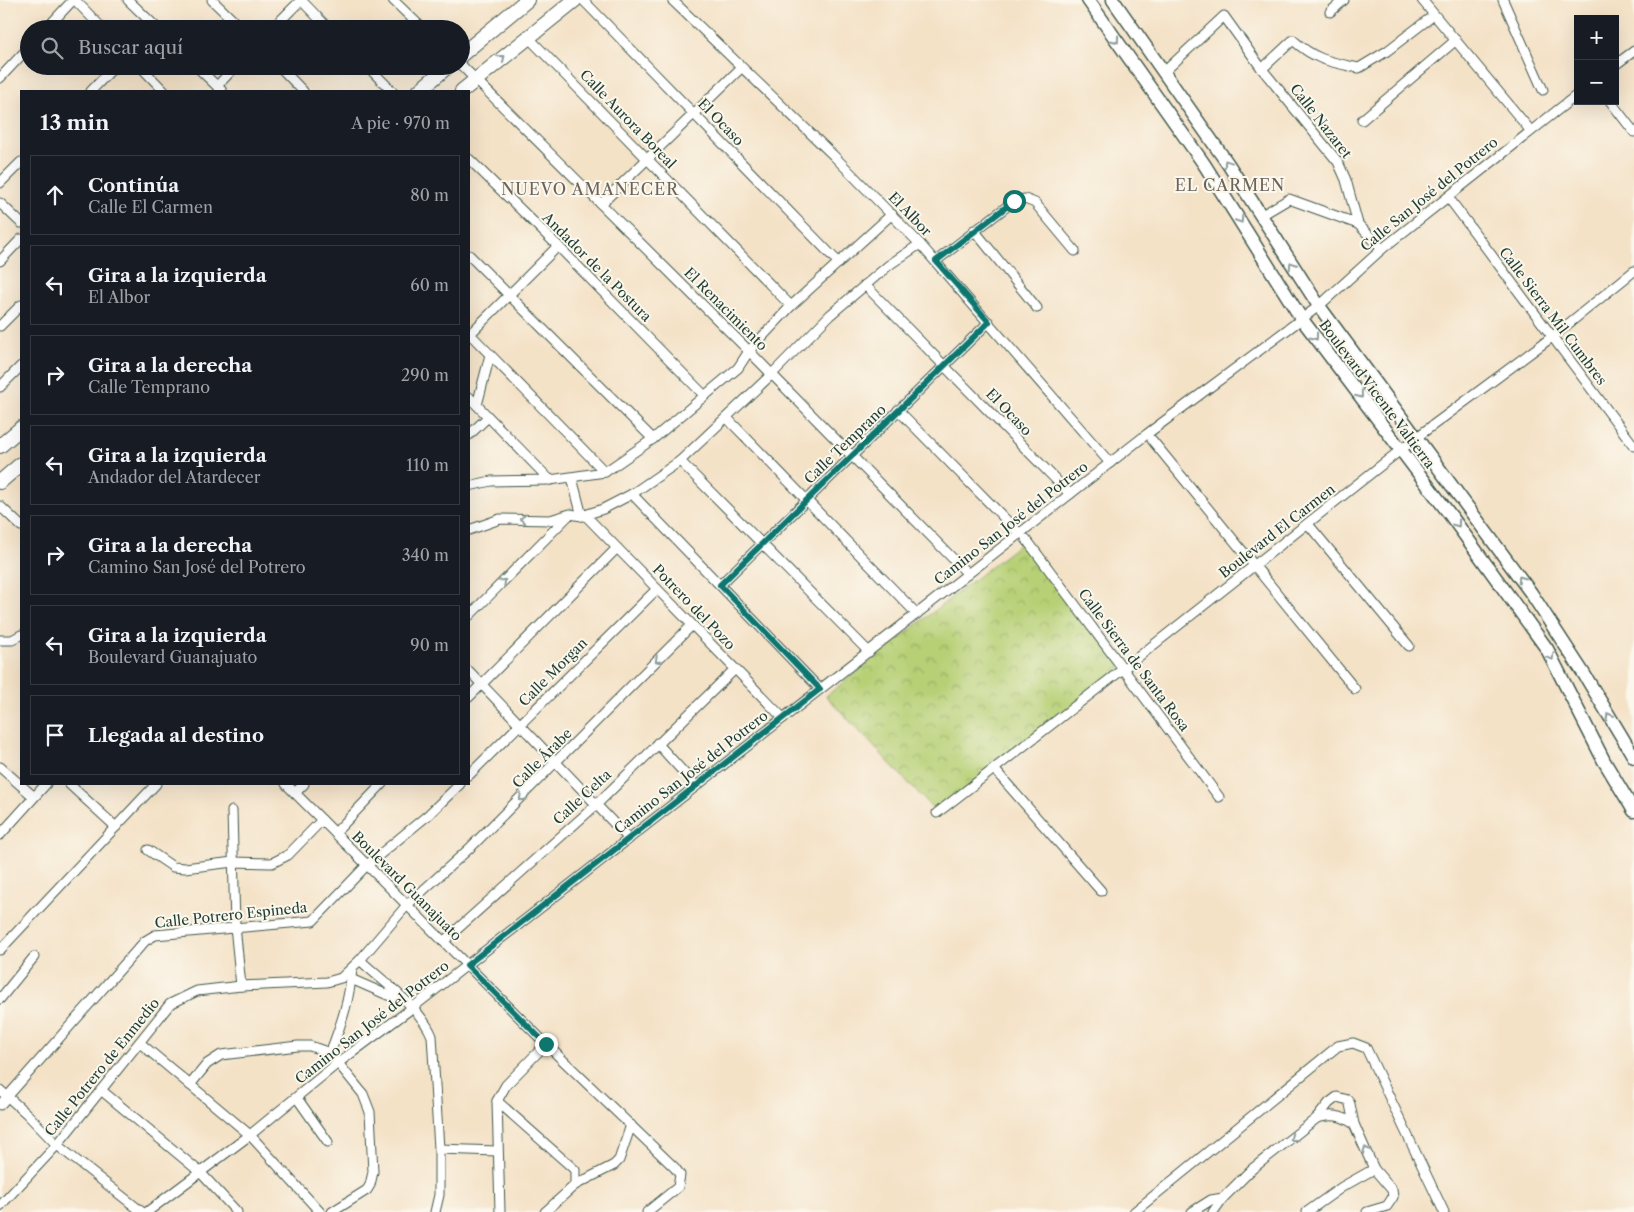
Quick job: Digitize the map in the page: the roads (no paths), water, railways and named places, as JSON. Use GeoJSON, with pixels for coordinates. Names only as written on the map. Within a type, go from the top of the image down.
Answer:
{"type":"FeatureCollection","features":[{"type":"Feature","properties":{"kind":"main road"},"geometry":{"type":"LineString","coordinates":[[470,48],[527,0]]}},
{"type":"Feature","properties":{"kind":"main road"},"geometry":{"type":"LineString","coordinates":[[463,90],[575,0]]}},
{"type":"Feature","properties":{"kind":"main road","name":"Boulevard Vicente Valtierra"},"geometry":{"type":"LineString","coordinates":[[1088,0],[1204,164],[1301,318],[1401,450],[1547,649],[1604,761],[1634,811]]}},
{"type":"Feature","properties":{"kind":"main road","name":"Boulevard Vicente Valtierra"},"geometry":{"type":"LineString","coordinates":[[1113,0],[1262,215],[1318,306],[1531,593],[1584,674],[1634,757]]}},
{"type":"Feature","properties":{"kind":"main road"},"geometry":{"type":"LineString","coordinates":[[421,90],[438,75]]}},
{"type":"Feature","properties":{"kind":"main road"},"geometry":{"type":"LineString","coordinates":[[0,446],[20,429]]}},
{"type":"Feature","properties":{"kind":"main road"},"geometry":{"type":"LineString","coordinates":[[0,482],[20,465]]}},
{"type":"Feature","properties":{"kind":"street"},"geometry":{"type":"LineString","coordinates":[[55,20],[74,0],[94,20]]}},
{"type":"Feature","properties":{"kind":"street"},"geometry":{"type":"LineString","coordinates":[[128,0],[149,20]]}},
{"type":"Feature","properties":{"kind":"street"},"geometry":{"type":"LineString","coordinates":[[212,0],[233,20]]}},
{"type":"Feature","properties":{"kind":"street"},"geometry":{"type":"LineString","coordinates":[[281,20],[301,0],[321,20]]}},
{"type":"Feature","properties":{"kind":"street"},"geometry":{"type":"LineString","coordinates":[[394,0],[414,20]]}},
{"type":"Feature","properties":{"kind":"street","name":"El Ocaso"},"geometry":{"type":"LineString","coordinates":[[583,0],[838,263]]}},
{"type":"Feature","properties":{"kind":"street","name":"El Albor"},"geometry":{"type":"LineString","coordinates":[[672,0],[892,214],[936,261],[1110,463]]}},
{"type":"Feature","properties":{"kind":"street"},"geometry":{"type":"LineString","coordinates":[[1330,12],[1344,0]]}},
{"type":"Feature","properties":{"kind":"street"},"geometry":{"type":"LineString","coordinates":[[1422,0],[1530,130]]}},
{"type":"Feature","properties":{"kind":"street"},"geometry":{"type":"LineString","coordinates":[[1503,0],[1543,90]]}},
{"type":"Feature","properties":{"kind":"street"},"geometry":{"type":"LineString","coordinates":[[1262,69],[1293,40],[1309,54],[1324,61],[1359,68],[1387,51],[1434,14]]}},
{"type":"Feature","properties":{"kind":"street","name":"Calle Nazaret"},"geometry":{"type":"LineString","coordinates":[[1164,72],[1224,16],[1262,69],[1338,162],[1346,180],[1358,224],[1382,249]]}},
{"type":"Feature","properties":{"kind":"street","name":"Calle Aurora Boreal"},"geometry":{"type":"LineString","coordinates":[[528,37],[791,306]]}},
{"type":"Feature","properties":{"kind":"street"},"geometry":{"type":"LineString","coordinates":[[1362,120],[1456,40]]}},
{"type":"Feature","properties":{"kind":"street"},"geometry":{"type":"LineString","coordinates":[[1619,62],[1634,51]]}},
{"type":"Feature","properties":{"kind":"street"},"geometry":{"type":"LineString","coordinates":[[0,78],[20,57]]}},
{"type":"Feature","properties":{"kind":"street"},"geometry":{"type":"LineString","coordinates":[[601,204],[741,68]]}},
{"type":"Feature","properties":{"kind":"street","name":"El Renacimiento"},"geometry":{"type":"LineString","coordinates":[[470,73],[752,354],[968,574]]}},
{"type":"Feature","properties":{"kind":"street"},"geometry":{"type":"LineString","coordinates":[[92,90],[106,75]]}},
{"type":"Feature","properties":{"kind":"street"},"geometry":{"type":"LineString","coordinates":[[149,75],[163,90]]}},
{"type":"Feature","properties":{"kind":"street"},"geometry":{"type":"LineString","coordinates":[[205,75],[220,89],[230,75]]}},
{"type":"Feature","properties":{"kind":"street"},"geometry":{"type":"LineString","coordinates":[[288,75],[302,90]]}},
{"type":"Feature","properties":{"kind":"street"},"geometry":{"type":"LineString","coordinates":[[376,75],[391,90]]}},
{"type":"Feature","properties":{"kind":"street","name":"Calle San José del Potrero"},"geometry":{"type":"LineString","coordinates":[[1301,318],[1318,306],[1382,249],[1574,97]]}},
{"type":"Feature","properties":{"kind":"street"},"geometry":{"type":"LineString","coordinates":[[1613,105],[1634,132]]}},
{"type":"Feature","properties":{"kind":"street","name":"Andador de la Postura"},"geometry":{"type":"LineString","coordinates":[[470,160],[558,246],[704,395]]}},
{"type":"Feature","properties":{"kind":"street"},"geometry":{"type":"LineString","coordinates":[[0,184],[20,163]]}},
{"type":"Feature","properties":{"kind":"street"},"geometry":{"type":"LineString","coordinates":[[936,261],[1014,201],[1025,199],[1035,203],[1075,251]]}},
{"type":"Feature","properties":{"kind":"street"},"geometry":{"type":"LineString","coordinates":[[1262,215],[1289,199],[1358,224]]}},
{"type":"Feature","properties":{"kind":"street","name":"Calle Sierra Mil Cumbres"},"geometry":{"type":"LineString","coordinates":[[1451,201],[1634,446]]}},
{"type":"Feature","properties":{"kind":"street"},"geometry":{"type":"LineString","coordinates":[[0,203],[20,223]]}},
{"type":"Feature","properties":{"kind":"street"},"geometry":{"type":"LineString","coordinates":[[470,486],[514,479],[550,480],[572,478],[604,472],[654,439],[738,368],[752,354],[791,306],[892,214]]}},
{"type":"Feature","properties":{"kind":"street"},"geometry":{"type":"LineString","coordinates":[[974,230],[1037,308]]}},
{"type":"Feature","properties":{"kind":"street"},"geometry":{"type":"LineString","coordinates":[[0,261],[20,240]]}},
{"type":"Feature","properties":{"kind":"street"},"geometry":{"type":"LineString","coordinates":[[470,530],[500,519],[550,520],[570,514],[583,516],[632,494],[680,461],[727,418],[769,373],[813,332],[889,265],[920,244]]}},
{"type":"Feature","properties":{"kind":"street"},"geometry":{"type":"LineString","coordinates":[[470,333],[558,246]]}},
{"type":"Feature","properties":{"kind":"street"},"geometry":{"type":"LineString","coordinates":[[470,256],[654,439]]}},
{"type":"Feature","properties":{"kind":"street","name":"Boulevard El Carmen"},"geometry":{"type":"LineString","coordinates":[[937,813],[1417,437],[1552,337],[1634,271]]}},
{"type":"Feature","properties":{"kind":"street","name":"El Ocaso"},"geometry":{"type":"LineString","coordinates":[[865,285],[1070,494]]}},
{"type":"Feature","properties":{"kind":"street"},"geometry":{"type":"LineString","coordinates":[[0,326],[20,306]]}},
{"type":"Feature","properties":{"kind":"street","name":"Camino San José del Potrero"},"geometry":{"type":"LineString","coordinates":[[147,1212],[250,1135],[409,1006],[467,965],[968,574],[1023,537],[1070,494],[1301,318]]}},
{"type":"Feature","properties":{"kind":"street","name":"Calle Temprano"},"geometry":{"type":"LineString","coordinates":[[720,585],[989,322]]}},
{"type":"Feature","properties":{"kind":"street"},"geometry":{"type":"LineString","coordinates":[[470,335],[604,472]]}},
{"type":"Feature","properties":{"kind":"street"},"geometry":{"type":"LineString","coordinates":[[477,405],[490,355]]}},
{"type":"Feature","properties":{"kind":"street"},"geometry":{"type":"LineString","coordinates":[[0,387],[20,367]]}},
{"type":"Feature","properties":{"kind":"street"},"geometry":{"type":"LineString","coordinates":[[470,398],[550,480]]}},
{"type":"Feature","properties":{"kind":"street"},"geometry":{"type":"LineString","coordinates":[[898,410],[1023,537]]}},
{"type":"Feature","properties":{"kind":"street"},"geometry":{"type":"LineString","coordinates":[[470,434],[488,416]]}},
{"type":"Feature","properties":{"kind":"street"},"geometry":{"type":"LineString","coordinates":[[727,418],[917,614]]}},
{"type":"Feature","properties":{"kind":"street"},"geometry":{"type":"LineString","coordinates":[[1152,440],[1355,689]]}},
{"type":"Feature","properties":{"kind":"street"},"geometry":{"type":"LineString","coordinates":[[680,461],[868,652]]}},
{"type":"Feature","properties":{"kind":"street"},"geometry":{"type":"LineString","coordinates":[[572,478],[583,516]]}},
{"type":"Feature","properties":{"kind":"street"},"geometry":{"type":"LineString","coordinates":[[632,494],[820,689]]}},
{"type":"Feature","properties":{"kind":"street"},"geometry":{"type":"LineString","coordinates":[[0,506],[20,525]]}},
{"type":"Feature","properties":{"kind":"street"},"geometry":{"type":"LineString","coordinates":[[470,615],[570,514]]}},
{"type":"Feature","properties":{"kind":"street","name":"Potrero del Pozo"},"geometry":{"type":"LineString","coordinates":[[583,516],[617,548],[783,718]]}},
{"type":"Feature","properties":{"kind":"street"},"geometry":{"type":"LineString","coordinates":[[1308,524],[1409,646]]}},
{"type":"Feature","properties":{"kind":"street","name":"Calle Sierra de Santa Rosa"},"geometry":{"type":"LineString","coordinates":[[1023,537],[1219,797]]}},
{"type":"Feature","properties":{"kind":"street"},"geometry":{"type":"LineString","coordinates":[[470,696],[617,548]]}},
{"type":"Feature","properties":{"kind":"street","name":"Calle Morgan"},"geometry":{"type":"LineString","coordinates":[[470,774],[657,589]]}},
{"type":"Feature","properties":{"kind":"street","name":"Calle Árabe"},"geometry":{"type":"LineString","coordinates":[[407,905],[472,847],[692,626]]}},
{"type":"Feature","properties":{"kind":"street"},"geometry":{"type":"LineString","coordinates":[[0,640],[12,640],[20,636]]}},
{"type":"Feature","properties":{"kind":"street","name":"Calle Celta"},"geometry":{"type":"LineString","coordinates":[[444,942],[596,805],[657,743],[735,669]]}},
{"type":"Feature","properties":{"kind":"street"},"geometry":{"type":"LineString","coordinates":[[470,673],[629,839]]}},
{"type":"Feature","properties":{"kind":"street"},"geometry":{"type":"LineString","coordinates":[[657,743],[696,786]]}},
{"type":"Feature","properties":{"kind":"street"},"geometry":{"type":"LineString","coordinates":[[0,767],[20,785]]}},
{"type":"Feature","properties":{"kind":"street"},"geometry":{"type":"LineString","coordinates":[[994,768],[1101,891]]}},
{"type":"Feature","properties":{"kind":"street"},"geometry":{"type":"LineString","coordinates":[[20,785],[33,796]]}},
{"type":"Feature","properties":{"kind":"street"},"geometry":{"type":"LineString","coordinates":[[0,835],[33,796],[45,785]]}},
{"type":"Feature","properties":{"kind":"street"},"geometry":{"type":"LineString","coordinates":[[69,785],[116,827]]}},
{"type":"Feature","properties":{"kind":"street"},"geometry":{"type":"LineString","coordinates":[[0,949],[155,785]]}},
{"type":"Feature","properties":{"kind":"street","name":"Boulevard Guanajuato"},"geometry":{"type":"LineString","coordinates":[[287,785],[680,1175],[678,1187],[647,1212]]}},
{"type":"Feature","properties":{"kind":"street"},"geometry":{"type":"LineString","coordinates":[[295,793],[303,785]]}},
{"type":"Feature","properties":{"kind":"street"},"geometry":{"type":"LineString","coordinates":[[335,833],[381,785]]}},
{"type":"Feature","properties":{"kind":"street"},"geometry":{"type":"LineString","coordinates":[[367,865],[428,815],[459,785]]}},
{"type":"Feature","properties":{"kind":"street"},"geometry":{"type":"LineString","coordinates":[[232,811],[235,926],[241,986]]}},
{"type":"Feature","properties":{"kind":"street"},"geometry":{"type":"LineString","coordinates":[[148,850],[173,867],[185,868],[233,862],[272,862],[281,860],[288,855],[322,820]]}},
{"type":"Feature","properties":{"kind":"street","name":"Calle Potrero Espineda"},"geometry":{"type":"LineString","coordinates":[[0,1105],[4,1093],[145,941],[155,935],[235,926],[313,921],[367,865]]}},
{"type":"Feature","properties":{"kind":"street","name":"Calle Potrero de Enmedio"},"geometry":{"type":"LineString","coordinates":[[0,1206],[57,1145],[170,1004],[197,991],[241,986],[327,982],[341,978],[360,960],[407,905]]}},
{"type":"Feature","properties":{"kind":"street"},"geometry":{"type":"LineString","coordinates":[[0,999],[34,957]]}},
{"type":"Feature","properties":{"kind":"street"},"geometry":{"type":"LineString","coordinates":[[360,960],[409,1006],[424,1022],[432,1036],[439,1149],[439,1195],[435,1212]]}},
{"type":"Feature","properties":{"kind":"street"},"geometry":{"type":"LineString","coordinates":[[330,1053],[342,1025],[352,979],[352,968]]}},
{"type":"Feature","properties":{"kind":"street"},"geometry":{"type":"LineString","coordinates":[[352,979],[409,1006]]}},
{"type":"Feature","properties":{"kind":"street"},"geometry":{"type":"LineString","coordinates":[[140,1043],[250,1135],[320,1212]]}},
{"type":"Feature","properties":{"kind":"street"},"geometry":{"type":"LineString","coordinates":[[1134,1212],[1338,1046],[1353,1043],[1366,1048],[1444,1212]]}},
{"type":"Feature","properties":{"kind":"street"},"geometry":{"type":"LineString","coordinates":[[500,1212],[497,1101],[506,1085],[546,1044]]}},
{"type":"Feature","properties":{"kind":"street"},"geometry":{"type":"LineString","coordinates":[[190,1085],[207,1064],[220,1055],[298,1046],[310,1046],[330,1053],[368,1103],[371,1119],[373,1172],[367,1190],[332,1212]]}},
{"type":"Feature","properties":{"kind":"street"},"geometry":{"type":"LineString","coordinates":[[101,1090],[200,1172],[237,1212]]}},
{"type":"Feature","properties":{"kind":"street"},"geometry":{"type":"LineString","coordinates":[[4,1093],[57,1145],[142,1212]]}},
{"type":"Feature","properties":{"kind":"street"},"geometry":{"type":"LineString","coordinates":[[1213,1212],[1223,1198],[1252,1169],[1317,1118],[1329,1102],[1337,1097],[1342,1097],[1350,1104],[1354,1124],[1374,1169],[1392,1190],[1393,1197],[1387,1206],[1367,1212]]}},
{"type":"Feature","properties":{"kind":"street"},"geometry":{"type":"LineString","coordinates":[[297,1098],[328,1142]]}},
{"type":"Feature","properties":{"kind":"street"},"geometry":{"type":"LineString","coordinates":[[497,1101],[575,1170],[575,1185]]}},
{"type":"Feature","properties":{"kind":"street"},"geometry":{"type":"LineString","coordinates":[[1317,1118],[1334,1115],[1354,1124]]}},
{"type":"Feature","properties":{"kind":"street"},"geometry":{"type":"LineString","coordinates":[[545,1212],[575,1185],[614,1165],[619,1160],[631,1125]]}},
{"type":"Feature","properties":{"kind":"street"},"geometry":{"type":"LineString","coordinates":[[439,1149],[497,1150]]}},
{"type":"Feature","properties":{"kind":"street"},"geometry":{"type":"LineString","coordinates":[[1307,1212],[1342,1187],[1374,1169]]}},
{"type":"Feature","properties":{"kind":"street"},"geometry":{"type":"LineString","coordinates":[[1192,1212],[1202,1204],[1223,1198]]}},
{"type":"Feature","properties":{"kind":"district","name":"EL CARMEN"},"geometry":{"type":"Point","coordinates":[1230,185]}},
{"type":"Feature","properties":{"kind":"district","name":"NUEVO AMANECER"},"geometry":{"type":"Point","coordinates":[590,189]}}]}
